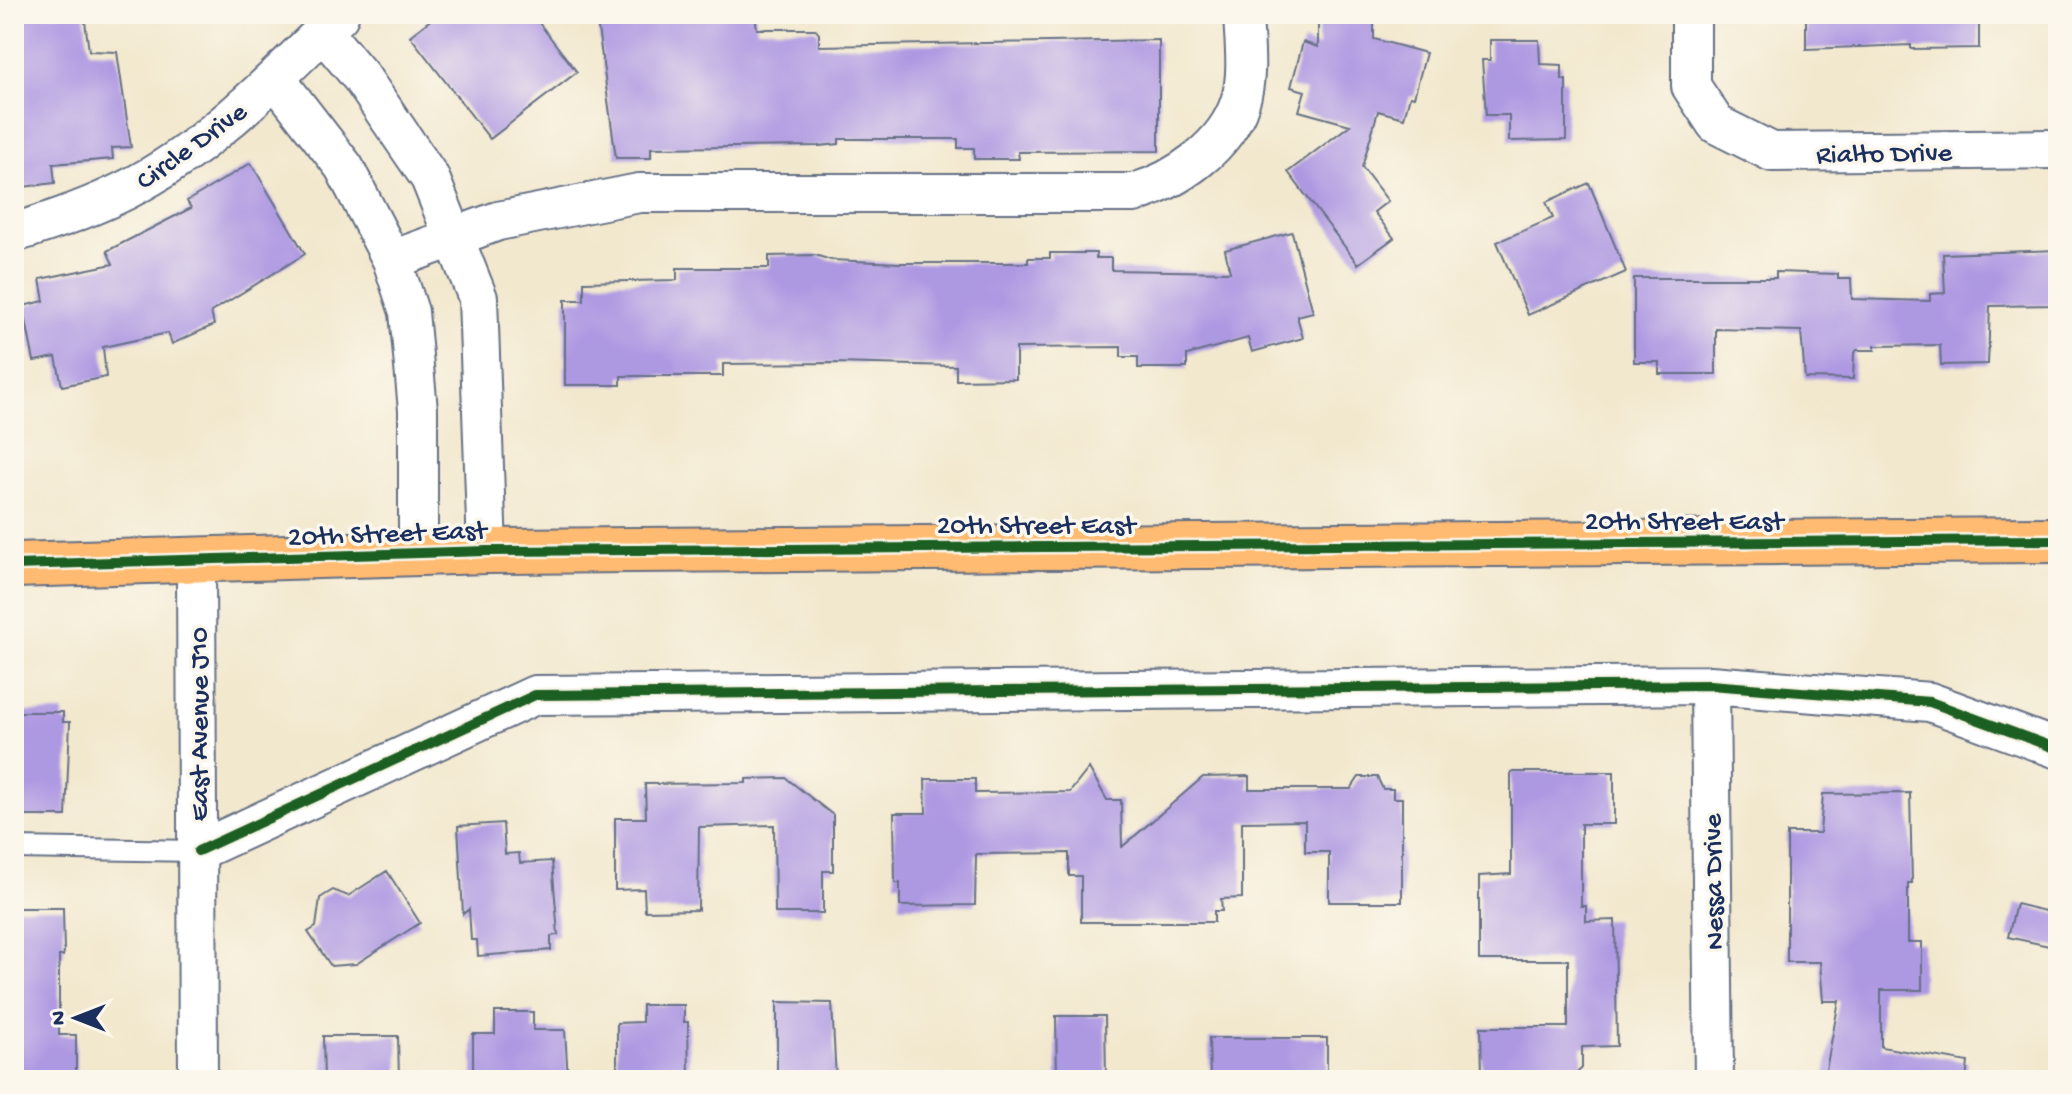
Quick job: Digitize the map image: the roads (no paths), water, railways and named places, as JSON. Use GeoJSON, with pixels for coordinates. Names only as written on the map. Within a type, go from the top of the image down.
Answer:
{"type":"FeatureCollection","features":[{"type":"Feature","properties":{"kind":"main road","name":"20th Street East"},"geometry":{"type":"LineString","coordinates":[[14,565],[487,551],[2058,540]]}},
{"type":"Feature","properties":{"kind":"street"},"geometry":{"type":"LineString","coordinates":[[392,260],[456,236],[546,209],[639,193],[1134,193],[1157,186],[1183,170],[1218,140],[1240,102],[1243,14]]}},
{"type":"Feature","properties":{"kind":"street","name":"Rialto Drive"},"geometry":{"type":"LineString","coordinates":[[1691,14],[1691,86],[1716,124],[1772,152],[2058,149]]}},
{"type":"Feature","properties":{"kind":"street"},"geometry":{"type":"LineString","coordinates":[[332,23],[361,77],[430,178],[456,236],[478,298],[487,551]]}},
{"type":"Feature","properties":{"kind":"street","name":"Circle Drive"},"geometry":{"type":"LineString","coordinates":[[14,233],[72,215],[130,188],[193,148],[276,79],[332,23]]}},
{"type":"Feature","properties":{"kind":"street"},"geometry":{"type":"LineString","coordinates":[[276,79],[344,167],[392,260],[409,312],[418,410],[418,553]]}},
{"type":"Feature","properties":{"kind":"street","name":"East Avenue J10"},"geometry":{"type":"LineString","coordinates":[[196,561],[198,1080]]}},
{"type":"Feature","properties":{"kind":"street"},"geometry":{"type":"LineString","coordinates":[[198,851],[535,695],[1710,685],[1930,702],[2058,749]]}},
{"type":"Feature","properties":{"kind":"street","name":"Nessa Drive"},"geometry":{"type":"LineString","coordinates":[[1710,685],[1714,1080]]}},
{"type":"Feature","properties":{"kind":"lane"},"geometry":{"type":"LineString","coordinates":[[14,848],[198,851]]}}]}
